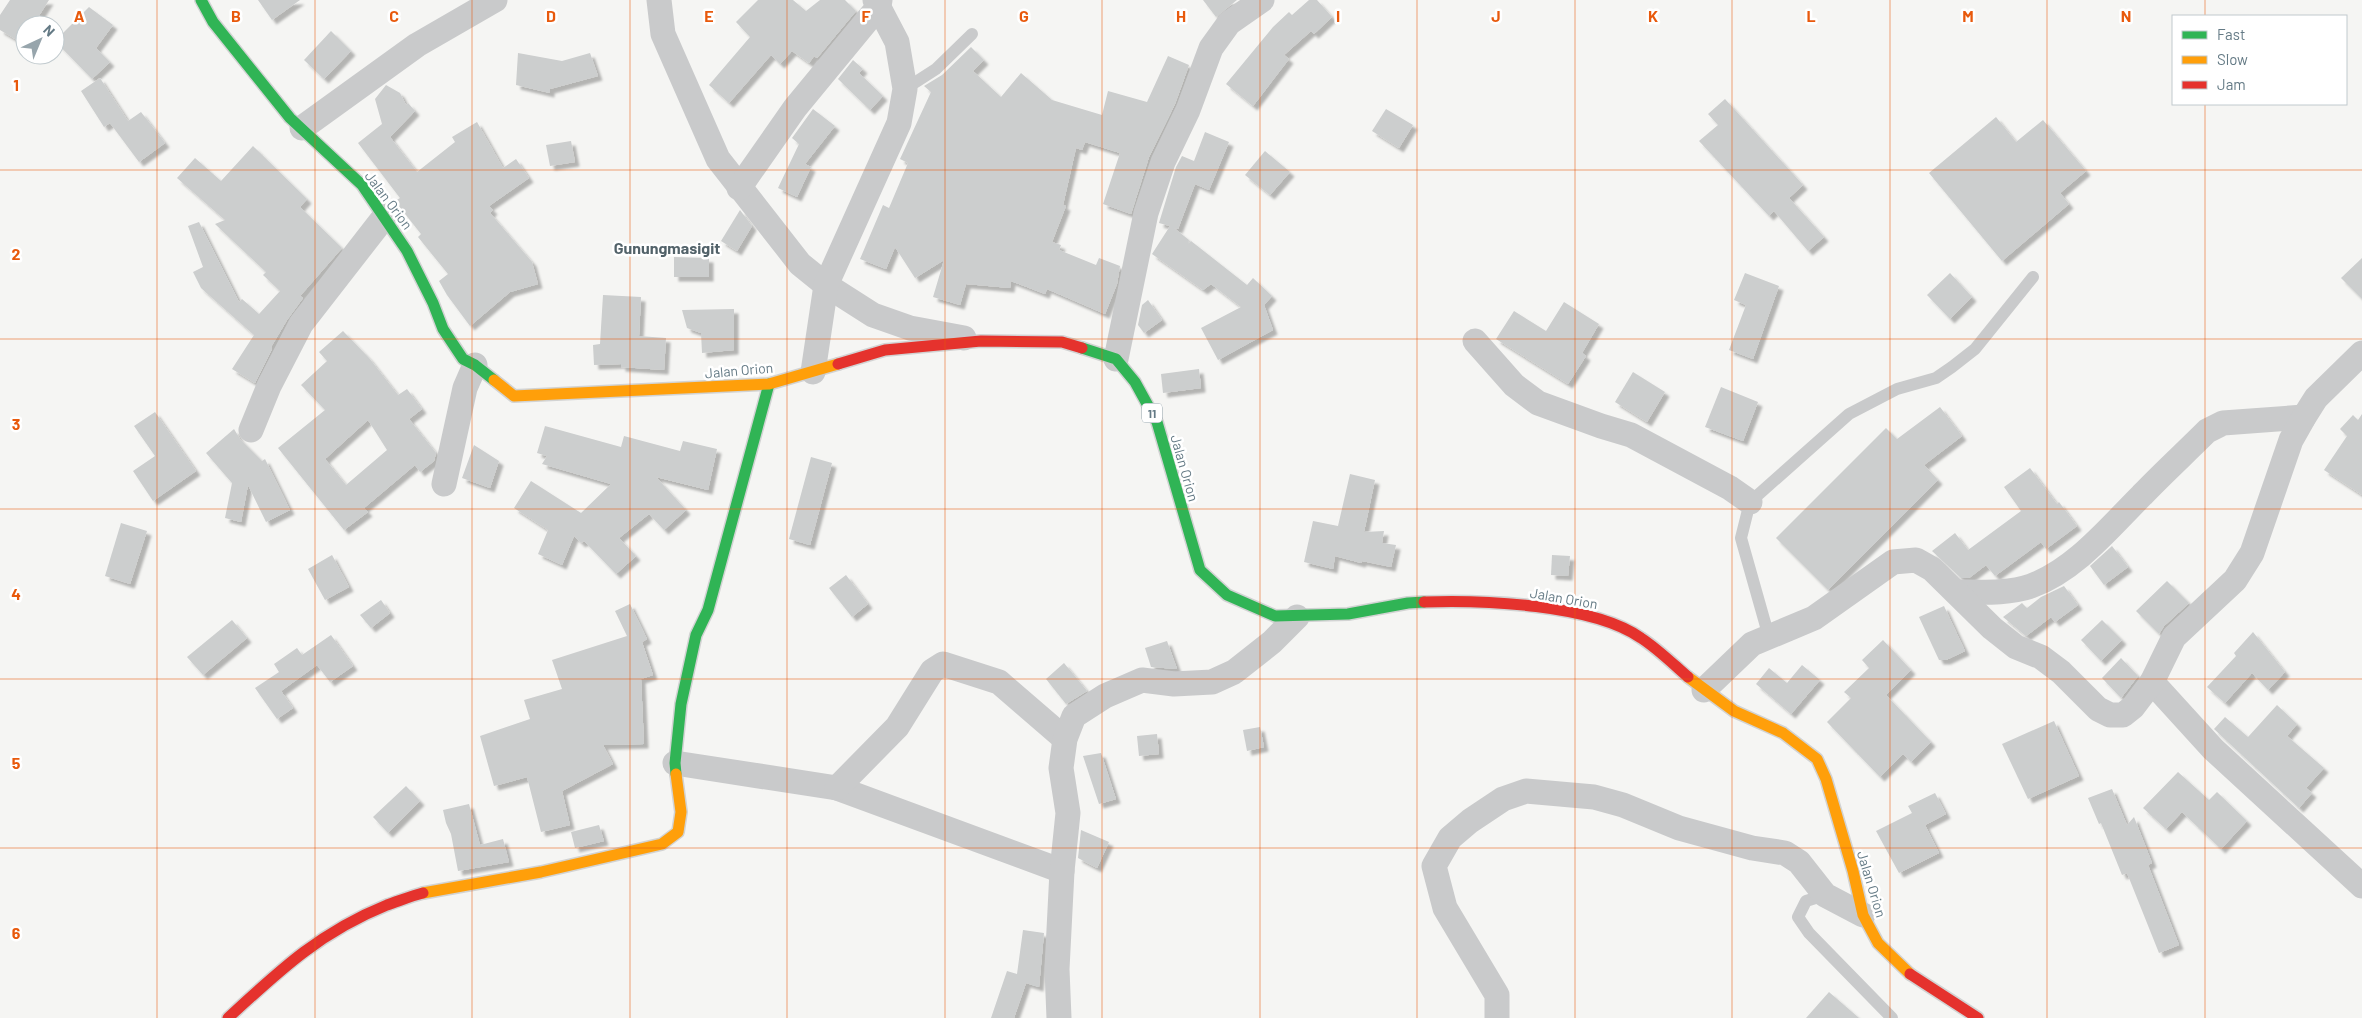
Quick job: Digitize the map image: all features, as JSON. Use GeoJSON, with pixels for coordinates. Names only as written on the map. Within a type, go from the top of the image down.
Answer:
{"type":"FeatureCollection","features":[{"type":"Feature","properties":{"kind":"main road","name":"Jalan Orion"},"geometry":{"type":"LineString","coordinates":[[201,0],[213,22],[290,118],[362,184],[407,251],[444,329],[463,359],[475,365],[514,396],[769,384],[885,350],[981,342],[1062,342],[1116,359],[1135,382],[1157,422],[1200,570],[1227,595],[1275,616],[1297,617],[1348,614],[1408,603],[1466,601],[1547,608],[1608,622],[1640,638],[1704,690],[1734,711],[1783,733],[1817,758],[1826,779],[1852,871],[1862,915],[1878,943],[1912,976],[1978,1018]]}},
{"type":"Feature","properties":{"kind":"main road"},"geometry":{"type":"LineString","coordinates":[[228,1018],[279,971],[314,944],[360,916],[414,895],[541,872],[662,844],[678,832],[681,812],[675,763],[681,704],[689,662],[696,635],[708,610],[769,384]]}},
{"type":"Feature","properties":{"kind":"street"},"geometry":{"type":"LineString","coordinates":[[302,128],[417,45],[495,0]]}},
{"type":"Feature","properties":{"kind":"street"},"geometry":{"type":"LineString","coordinates":[[659,0],[663,34],[718,159],[800,264],[826,285],[873,315],[910,328],[981,342]]}},
{"type":"Feature","properties":{"kind":"street"},"geometry":{"type":"LineString","coordinates":[[1116,359],[1146,213],[1163,162],[1188,110],[1211,48],[1229,23],[1262,0]]}},
{"type":"Feature","properties":{"kind":"street"},"geometry":{"type":"LineString","coordinates":[[739,188],[795,108],[878,2],[897,42],[905,89],[899,123],[826,285],[813,372]]}},
{"type":"Feature","properties":{"kind":"street"},"geometry":{"type":"LineString","coordinates":[[251,430],[269,386],[301,324],[384,216]]}},
{"type":"Feature","properties":{"kind":"street"},"geometry":{"type":"LineString","coordinates":[[1475,342],[1514,385],[1538,403],[1631,435],[1730,488],[1750,502]]}},
{"type":"Feature","properties":{"kind":"street"},"geometry":{"type":"LineString","coordinates":[[1704,690],[1752,644],[1814,618],[1894,562],[1916,560],[1932,568],[1992,628],[2016,646],[2040,657],[2060,672],[2098,709],[2110,715],[2122,715],[2133,708],[2152,682],[2174,637],[2235,580],[2252,553],[2292,440],[2304,416],[2316,398],[2362,352]]}},
{"type":"Feature","properties":{"kind":"street"},"geometry":{"type":"LineString","coordinates":[[444,484],[465,388],[475,365]]}},
{"type":"Feature","properties":{"kind":"street"},"geometry":{"type":"LineString","coordinates":[[1956,592],[2007,591],[2029,587],[2050,578],[2107,530],[2207,431],[2223,423],[2242,420],[2304,416]]}},
{"type":"Feature","properties":{"kind":"street"},"geometry":{"type":"LineString","coordinates":[[1059,1018],[1056,969],[1062,871],[1068,813],[1061,768],[1065,739],[1074,716],[1105,696],[1142,680],[1174,684],[1212,682],[1234,672],[1272,642],[1297,617]]}},
{"type":"Feature","properties":{"kind":"street"},"geometry":{"type":"LineString","coordinates":[[837,788],[897,727],[932,671],[943,664],[999,682],[1065,739]]}},
{"type":"Feature","properties":{"kind":"street"},"geometry":{"type":"LineString","coordinates":[[2152,682],[2213,749],[2362,886]]}},
{"type":"Feature","properties":{"kind":"street"},"geometry":{"type":"LineString","coordinates":[[675,763],[837,788],[1062,871]]}},
{"type":"Feature","properties":{"kind":"street"},"geometry":{"type":"LineString","coordinates":[[1498,1018],[1497,995],[1445,908],[1434,866],[1450,838],[1470,821],[1503,799],[1526,791],[1594,798],[1623,805],[1679,828],[1752,848],[1785,853],[1799,862],[1825,895],[1862,915]]}},
{"type":"Feature","properties":{"kind":"lane"},"geometry":{"type":"LineString","coordinates":[[905,89],[936,69],[972,34]]}},
{"type":"Feature","properties":{"kind":"lane"},"geometry":{"type":"LineString","coordinates":[[1769,637],[1741,538],[1750,502],[1849,414],[1897,389],[1936,378],[1952,367],[1974,349],[2033,277]]}},
{"type":"Feature","properties":{"kind":"lane"},"geometry":{"type":"LineString","coordinates":[[1825,895],[1806,901],[1798,917],[1809,933],[1892,1018]]}},
{"type":"Feature","properties":{"kind":"building"},"geometry":{"type":"Polygon","coordinates":[[[10,0],[49,0],[39,15],[15,15],[15,39],[0,30],[0,15],[10,0]]]}},
{"type":"Feature","properties":{"kind":"building"},"geometry":{"type":"Polygon","coordinates":[[[258,0],[300,0],[272,20],[258,0]]]}},
{"type":"Feature","properties":{"kind":"building"},"geometry":{"type":"Polygon","coordinates":[[[758,0],[793,0],[806,11],[820,0],[845,0],[856,11],[817,58],[814,56],[809,63],[792,51],[780,64],[771,55],[729,103],[709,85],[750,37],[736,22],[758,0]]]}},
{"type":"Feature","properties":{"kind":"building"},"geometry":{"type":"Polygon","coordinates":[[[1203,0],[1237,0],[1216,17],[1203,0]]]}},
{"type":"Feature","properties":{"kind":"building"},"geometry":{"type":"Polygon","coordinates":[[[1309,0],[1317,0],[1332,17],[1314,34],[1311,31],[1284,55],[1289,59],[1253,106],[1226,84],[1273,27],[1289,12],[1292,15],[1309,0]]]}},
{"type":"Feature","properties":{"kind":"building"},"geometry":{"type":"Polygon","coordinates":[[[89,7],[113,25],[96,48],[110,62],[92,79],[65,51],[65,31],[89,7]]]}},
{"type":"Feature","properties":{"kind":"building"},"geometry":{"type":"Polygon","coordinates":[[[331,31],[351,51],[324,79],[304,60],[331,31]]]}},
{"type":"Feature","properties":{"kind":"building"},"geometry":{"type":"Polygon","coordinates":[[[971,47],[984,60],[973,71],[1001,97],[1021,73],[1052,100],[1102,115],[1108,91],[1147,102],[1168,56],[1189,65],[1175,104],[1149,157],[1131,214],[1103,204],[1120,153],[1085,142],[1082,150],[1076,148],[1063,205],[1066,206],[1052,242],[1061,245],[1059,250],[1096,265],[1099,258],[1120,266],[1117,284],[1105,314],[1047,289],[1045,294],[1011,281],[1010,288],[966,284],[960,305],[933,297],[944,260],[915,278],[895,247],[886,269],[860,259],[883,205],[889,208],[908,163],[900,159],[931,92],[924,86],[942,75],[971,47]]]}},
{"type":"Feature","properties":{"kind":"building"},"geometry":{"type":"Polygon","coordinates":[[[518,53],[562,61],[590,53],[598,76],[550,89],[550,93],[516,85],[518,53]]]}},
{"type":"Feature","properties":{"kind":"building"},"geometry":{"type":"Polygon","coordinates":[[[853,60],[863,69],[859,73],[883,96],[870,110],[838,79],[853,60]]]}},
{"type":"Feature","properties":{"kind":"building"},"geometry":{"type":"Polygon","coordinates":[[[100,78],[128,121],[141,112],[165,143],[139,162],[110,123],[104,127],[81,91],[100,78]]]}},
{"type":"Feature","properties":{"kind":"building"},"geometry":{"type":"Polygon","coordinates":[[[386,85],[400,93],[406,105],[408,103],[415,111],[390,137],[417,172],[455,142],[452,137],[477,122],[503,168],[516,159],[529,178],[489,206],[493,210],[490,213],[532,262],[538,284],[510,292],[470,326],[439,281],[448,274],[418,237],[421,234],[395,201],[400,198],[358,143],[382,124],[375,99],[386,85]]]}},
{"type":"Feature","properties":{"kind":"building"},"geometry":{"type":"Polygon","coordinates":[[[1725,99],[1803,185],[1789,198],[1824,237],[1808,251],[1774,211],[1769,216],[1699,141],[1718,125],[1708,114],[1725,99]]]}},
{"type":"Feature","properties":{"kind":"building"},"geometry":{"type":"Polygon","coordinates":[[[813,109],[835,126],[805,164],[811,167],[797,197],[778,188],[799,144],[792,138],[813,109]]]}},
{"type":"Feature","properties":{"kind":"building"},"geometry":{"type":"Polygon","coordinates":[[[1386,109],[1413,125],[1399,148],[1372,131],[1386,109]]]}},
{"type":"Feature","properties":{"kind":"building"},"geometry":{"type":"Polygon","coordinates":[[[1996,117],[2016,142],[2043,120],[2086,171],[2060,193],[2069,204],[2002,261],[1929,173],[1996,117]]]}},
{"type":"Feature","properties":{"kind":"building"},"geometry":{"type":"Polygon","coordinates":[[[1205,132],[1229,142],[1209,190],[1195,184],[1178,229],[1174,228],[1189,240],[1188,244],[1191,241],[1247,285],[1253,278],[1272,296],[1264,305],[1273,330],[1218,360],[1201,328],[1241,307],[1211,284],[1203,290],[1152,254],[1170,226],[1159,223],[1176,167],[1182,156],[1194,161],[1205,132]]]}},
{"type":"Feature","properties":{"kind":"building"},"geometry":{"type":"Polygon","coordinates":[[[571,141],[575,162],[550,166],[546,145],[571,141]]]}},
{"type":"Feature","properties":{"kind":"building"},"geometry":{"type":"Polygon","coordinates":[[[253,146],[307,199],[300,207],[342,248],[300,296],[303,298],[271,347],[272,349],[255,383],[232,369],[254,335],[201,288],[193,272],[203,267],[188,226],[199,222],[239,302],[242,299],[259,314],[280,291],[263,275],[266,272],[215,224],[225,220],[177,178],[195,158],[221,181],[253,146]]]}},
{"type":"Feature","properties":{"kind":"building"},"geometry":{"type":"Polygon","coordinates":[[[1265,151],[1290,172],[1270,195],[1245,175],[1265,151]]]}},
{"type":"Feature","properties":{"kind":"building"},"geometry":{"type":"Polygon","coordinates":[[[740,210],[752,226],[737,251],[721,241],[740,210]]]}},
{"type":"Feature","properties":{"kind":"building"},"geometry":{"type":"Polygon","coordinates":[[[674,257],[709,258],[709,277],[674,277],[674,257]]]}},
{"type":"Feature","properties":{"kind":"building"},"geometry":{"type":"Polygon","coordinates":[[[2362,258],[2362,299],[2341,278],[2362,258]]]}},
{"type":"Feature","properties":{"kind":"building"},"geometry":{"type":"Polygon","coordinates":[[[1745,273],[1779,286],[1753,359],[1729,350],[1746,305],[1734,300],[1745,273]]]}},
{"type":"Feature","properties":{"kind":"building"},"geometry":{"type":"Polygon","coordinates":[[[1950,273],[1972,297],[1950,319],[1927,295],[1950,273]]]}},
{"type":"Feature","properties":{"kind":"building"},"geometry":{"type":"Polygon","coordinates":[[[603,295],[641,297],[639,336],[666,338],[664,370],[621,367],[621,364],[594,365],[593,345],[600,344],[603,295]]]}},
{"type":"Feature","properties":{"kind":"building"},"geometry":{"type":"Polygon","coordinates":[[[1148,300],[1162,320],[1144,333],[1138,325],[1142,305],[1148,300]]]}},
{"type":"Feature","properties":{"kind":"building"},"geometry":{"type":"Polygon","coordinates":[[[1564,302],[1599,324],[1582,353],[1586,356],[1568,384],[1496,339],[1514,311],[1546,331],[1564,302]]]}},
{"type":"Feature","properties":{"kind":"building"},"geometry":{"type":"Polygon","coordinates":[[[734,309],[734,350],[702,353],[701,333],[687,328],[682,310],[734,309]]]}},
{"type":"Feature","properties":{"kind":"building"},"geometry":{"type":"Polygon","coordinates":[[[343,331],[369,358],[398,395],[407,389],[422,409],[409,419],[436,453],[434,461],[420,472],[415,465],[364,508],[368,512],[344,530],[278,448],[325,410],[301,385],[327,361],[319,352],[343,331]],[[368,420],[325,459],[346,485],[387,450],[368,420]]]}},
{"type":"Feature","properties":{"kind":"building"},"geometry":{"type":"Polygon","coordinates":[[[1199,369],[1201,388],[1163,393],[1161,374],[1199,369]]]}},
{"type":"Feature","properties":{"kind":"building"},"geometry":{"type":"Polygon","coordinates":[[[1633,372],[1665,392],[1647,422],[1615,402],[1633,372]]]}},
{"type":"Feature","properties":{"kind":"building"},"geometry":{"type":"Polygon","coordinates":[[[1721,387],[1758,402],[1743,441],[1705,427],[1721,387]]]}},
{"type":"Feature","properties":{"kind":"building"},"geometry":{"type":"Polygon","coordinates":[[[1940,407],[1962,436],[1924,465],[1938,480],[1828,590],[1776,538],[1886,428],[1897,439],[1940,407]]]}},
{"type":"Feature","properties":{"kind":"building"},"geometry":{"type":"Polygon","coordinates":[[[155,412],[196,471],[153,501],[133,471],[155,456],[134,426],[155,412]]]}},
{"type":"Feature","properties":{"kind":"building"},"geometry":{"type":"Polygon","coordinates":[[[2362,414],[2362,495],[2324,470],[2347,436],[2340,429],[2353,415],[2358,420],[2362,414]]]}},
{"type":"Feature","properties":{"kind":"building"},"geometry":{"type":"Polygon","coordinates":[[[545,426],[621,447],[624,436],[680,451],[683,441],[717,449],[708,490],[656,477],[686,510],[664,530],[649,514],[619,538],[636,556],[616,574],[584,541],[581,543],[574,536],[562,565],[538,554],[548,530],[514,508],[531,481],[581,513],[611,484],[542,464],[547,456],[537,453],[545,426]]]}},
{"type":"Feature","properties":{"kind":"building"},"geometry":{"type":"Polygon","coordinates":[[[234,429],[240,439],[262,461],[265,459],[290,510],[266,522],[248,485],[241,522],[225,518],[232,483],[206,453],[234,429]]]}},
{"type":"Feature","properties":{"kind":"building"},"geometry":{"type":"Polygon","coordinates":[[[474,445],[499,461],[490,488],[462,478],[474,445]]]}},
{"type":"Feature","properties":{"kind":"building"},"geometry":{"type":"Polygon","coordinates":[[[811,457],[832,463],[810,545],[789,539],[811,457]]]}},
{"type":"Feature","properties":{"kind":"building"},"geometry":{"type":"Polygon","coordinates":[[[2030,468],[2057,504],[2059,502],[2077,526],[2046,549],[2041,542],[1995,576],[1986,565],[1969,578],[1961,578],[1932,551],[1955,533],[1968,550],[2021,511],[2004,487],[2030,468]]]}},
{"type":"Feature","properties":{"kind":"building"},"geometry":{"type":"Polygon","coordinates":[[[1350,474],[1375,480],[1364,532],[1384,531],[1382,543],[1396,545],[1391,567],[1362,561],[1361,563],[1335,556],[1333,569],[1304,562],[1313,521],[1338,526],[1350,474]]]}},
{"type":"Feature","properties":{"kind":"building"},"geometry":{"type":"Polygon","coordinates":[[[121,523],[147,531],[130,584],[105,576],[121,523]]]}},
{"type":"Feature","properties":{"kind":"building"},"geometry":{"type":"Polygon","coordinates":[[[2112,546],[2128,567],[2104,585],[2090,566],[2112,546]]]}},
{"type":"Feature","properties":{"kind":"building"},"geometry":{"type":"Polygon","coordinates":[[[332,555],[349,587],[325,600],[308,569],[332,555]]]}},
{"type":"Feature","properties":{"kind":"building"},"geometry":{"type":"Polygon","coordinates":[[[1552,555],[1570,556],[1568,576],[1551,575],[1552,555]]]}},
{"type":"Feature","properties":{"kind":"building"},"geometry":{"type":"Polygon","coordinates":[[[846,575],[868,604],[852,617],[829,588],[846,575]]]}},
{"type":"Feature","properties":{"kind":"building"},"geometry":{"type":"Polygon","coordinates":[[[2167,581],[2189,603],[2164,626],[2159,634],[2136,611],[2167,581]]]}},
{"type":"Feature","properties":{"kind":"building"},"geometry":{"type":"Polygon","coordinates":[[[2064,586],[2078,605],[2055,622],[2051,617],[2026,636],[2003,617],[2022,603],[2027,608],[2041,597],[2064,586]]]}},
{"type":"Feature","properties":{"kind":"building"},"geometry":{"type":"Polygon","coordinates":[[[381,600],[390,613],[371,628],[360,615],[381,600]]]}},
{"type":"Feature","properties":{"kind":"building"},"geometry":{"type":"Polygon","coordinates":[[[630,604],[647,639],[642,642],[653,675],[641,679],[644,744],[603,745],[613,764],[562,791],[570,825],[541,832],[527,777],[494,786],[480,736],[530,719],[524,700],[562,689],[552,660],[627,636],[615,611],[630,604]]]}},
{"type":"Feature","properties":{"kind":"building"},"geometry":{"type":"Polygon","coordinates":[[[1944,606],[1965,651],[1946,660],[1939,660],[1919,617],[1944,606]]]}},
{"type":"Feature","properties":{"kind":"building"},"geometry":{"type":"Polygon","coordinates":[[[232,620],[247,638],[203,675],[187,657],[232,620]]]}},
{"type":"Feature","properties":{"kind":"building"},"geometry":{"type":"Polygon","coordinates":[[[2102,620],[2122,640],[2101,661],[2081,640],[2102,620]]]}},
{"type":"Feature","properties":{"kind":"building"},"geometry":{"type":"Polygon","coordinates":[[[2253,632],[2285,672],[2268,690],[2252,673],[2225,703],[2207,687],[2236,656],[2234,653],[2253,632]]]}},
{"type":"Feature","properties":{"kind":"building"},"geometry":{"type":"Polygon","coordinates":[[[331,635],[353,666],[330,682],[317,665],[281,691],[293,708],[277,719],[255,688],[279,672],[274,664],[297,648],[302,655],[331,635]]]}},
{"type":"Feature","properties":{"kind":"building"},"geometry":{"type":"Polygon","coordinates":[[[1883,640],[1911,670],[1886,695],[1931,742],[1911,762],[1903,754],[1880,777],[1827,722],[1851,698],[1844,692],[1869,668],[1862,660],[1883,640]]]}},
{"type":"Feature","properties":{"kind":"building"},"geometry":{"type":"Polygon","coordinates":[[[1167,641],[1177,669],[1151,667],[1145,648],[1167,641]]]}},
{"type":"Feature","properties":{"kind":"building"},"geometry":{"type":"Polygon","coordinates":[[[2121,658],[2138,676],[2121,698],[2102,678],[2121,658]]]}},
{"type":"Feature","properties":{"kind":"building"},"geometry":{"type":"Polygon","coordinates":[[[1064,663],[1087,691],[1066,704],[1046,679],[1064,663]]]}},
{"type":"Feature","properties":{"kind":"building"},"geometry":{"type":"Polygon","coordinates":[[[1802,665],[1820,680],[1791,714],[1756,684],[1769,668],[1787,683],[1802,665]]]}},
{"type":"Feature","properties":{"kind":"building"},"geometry":{"type":"Polygon","coordinates":[[[2277,705],[2297,724],[2287,736],[2324,768],[2306,788],[2312,793],[2299,808],[2214,729],[2225,717],[2248,737],[2277,705]]]}},
{"type":"Feature","properties":{"kind":"building"},"geometry":{"type":"Polygon","coordinates":[[[2054,721],[2079,776],[2028,799],[2002,744],[2054,721]]]}},
{"type":"Feature","properties":{"kind":"building"},"geometry":{"type":"Polygon","coordinates":[[[1260,727],[1264,747],[1247,751],[1243,730],[1260,727]]]}},
{"type":"Feature","properties":{"kind":"building"},"geometry":{"type":"Polygon","coordinates":[[[1157,734],[1159,754],[1139,756],[1137,736],[1157,734]]]}},
{"type":"Feature","properties":{"kind":"building"},"geometry":{"type":"Polygon","coordinates":[[[1101,753],[1116,799],[1099,804],[1083,756],[1101,753]]]}},
{"type":"Feature","properties":{"kind":"building"},"geometry":{"type":"Polygon","coordinates":[[[2178,772],[2209,800],[2217,792],[2247,821],[2221,849],[2182,812],[2166,829],[2143,808],[2178,772]]]}},
{"type":"Feature","properties":{"kind":"building"},"geometry":{"type":"Polygon","coordinates":[[[406,786],[420,801],[388,833],[373,817],[406,786]]]}},
{"type":"Feature","properties":{"kind":"building"},"geometry":{"type":"Polygon","coordinates":[[[2112,789],[2127,825],[2134,817],[2152,863],[2148,865],[2179,945],[2159,953],[2127,873],[2122,875],[2101,823],[2099,824],[2088,798],[2112,789]]]}},
{"type":"Feature","properties":{"kind":"building"},"geometry":{"type":"Polygon","coordinates":[[[1935,793],[1946,814],[1925,825],[1939,853],[1899,873],[1876,831],[1912,813],[1908,806],[1935,793]]]}},
{"type":"Feature","properties":{"kind":"building"},"geometry":{"type":"Polygon","coordinates":[[[469,804],[480,845],[503,839],[509,862],[458,871],[451,834],[443,810],[469,804]]]}},
{"type":"Feature","properties":{"kind":"building"},"geometry":{"type":"Polygon","coordinates":[[[599,825],[604,841],[575,848],[571,832],[599,825]]]}},
{"type":"Feature","properties":{"kind":"building"},"geometry":{"type":"Polygon","coordinates":[[[1081,830],[1109,842],[1097,868],[1078,858],[1081,830]]]}},
{"type":"Feature","properties":{"kind":"building"},"geometry":{"type":"Polygon","coordinates":[[[1023,930],[1044,933],[1039,987],[1026,983],[1014,1018],[991,1018],[1007,971],[1017,974],[1023,930]]]}},
{"type":"Feature","properties":{"kind":"building"},"geometry":{"type":"Polygon","coordinates":[[[1829,992],[1859,1018],[1806,1018],[1829,992]]]}},
{"type":"Feature","properties":{"kind":"traffic: fast"},"geometry":{"type":"LineString","coordinates":[[201,0],[213,22],[290,118],[362,185],[407,251],[433,303],[443,329],[463,359],[475,365],[494,380]]}},
{"type":"Feature","properties":{"kind":"traffic: fast"},"geometry":{"type":"LineString","coordinates":[[1082,348],[1116,359],[1135,382],[1157,422],[1200,570],[1227,595],[1275,616],[1348,614],[1408,603],[1424,602]]}},
{"type":"Feature","properties":{"kind":"traffic: fast"},"geometry":{"type":"LineString","coordinates":[[676,774],[675,763],[681,704],[696,635],[708,610],[769,384]]}},
{"type":"Feature","properties":{"kind":"traffic: slow"},"geometry":{"type":"LineString","coordinates":[[494,380],[514,396],[769,384],[838,364]]}},
{"type":"Feature","properties":{"kind":"traffic: slow"},"geometry":{"type":"LineString","coordinates":[[1688,677],[1734,711],[1783,733],[1817,759],[1826,779],[1853,871],[1863,915],[1878,943],[1910,974]]}},
{"type":"Feature","properties":{"kind":"traffic: slow"},"geometry":{"type":"LineString","coordinates":[[423,893],[541,872],[662,844],[678,832],[681,812],[676,774]]}},
{"type":"Feature","properties":{"kind":"traffic: jam"},"geometry":{"type":"LineString","coordinates":[[838,364],[885,350],[981,341],[1062,342],[1082,348]]}},
{"type":"Feature","properties":{"kind":"traffic: jam"},"geometry":{"type":"LineString","coordinates":[[1424,602],[1476,602],[1536,606],[1595,618],[1620,627],[1641,638],[1688,677]]}},
{"type":"Feature","properties":{"kind":"traffic: jam"},"geometry":{"type":"LineString","coordinates":[[228,1018],[283,968],[341,927],[387,905],[423,893]]}},
{"type":"Feature","properties":{"kind":"traffic: jam"},"geometry":{"type":"LineString","coordinates":[[1910,974],[1978,1018]]}},
{"type":"Feature","properties":{"kind":"district","name":"Gunungmasigit"},"geometry":{"type":"Point","coordinates":[667,247]}}]}
